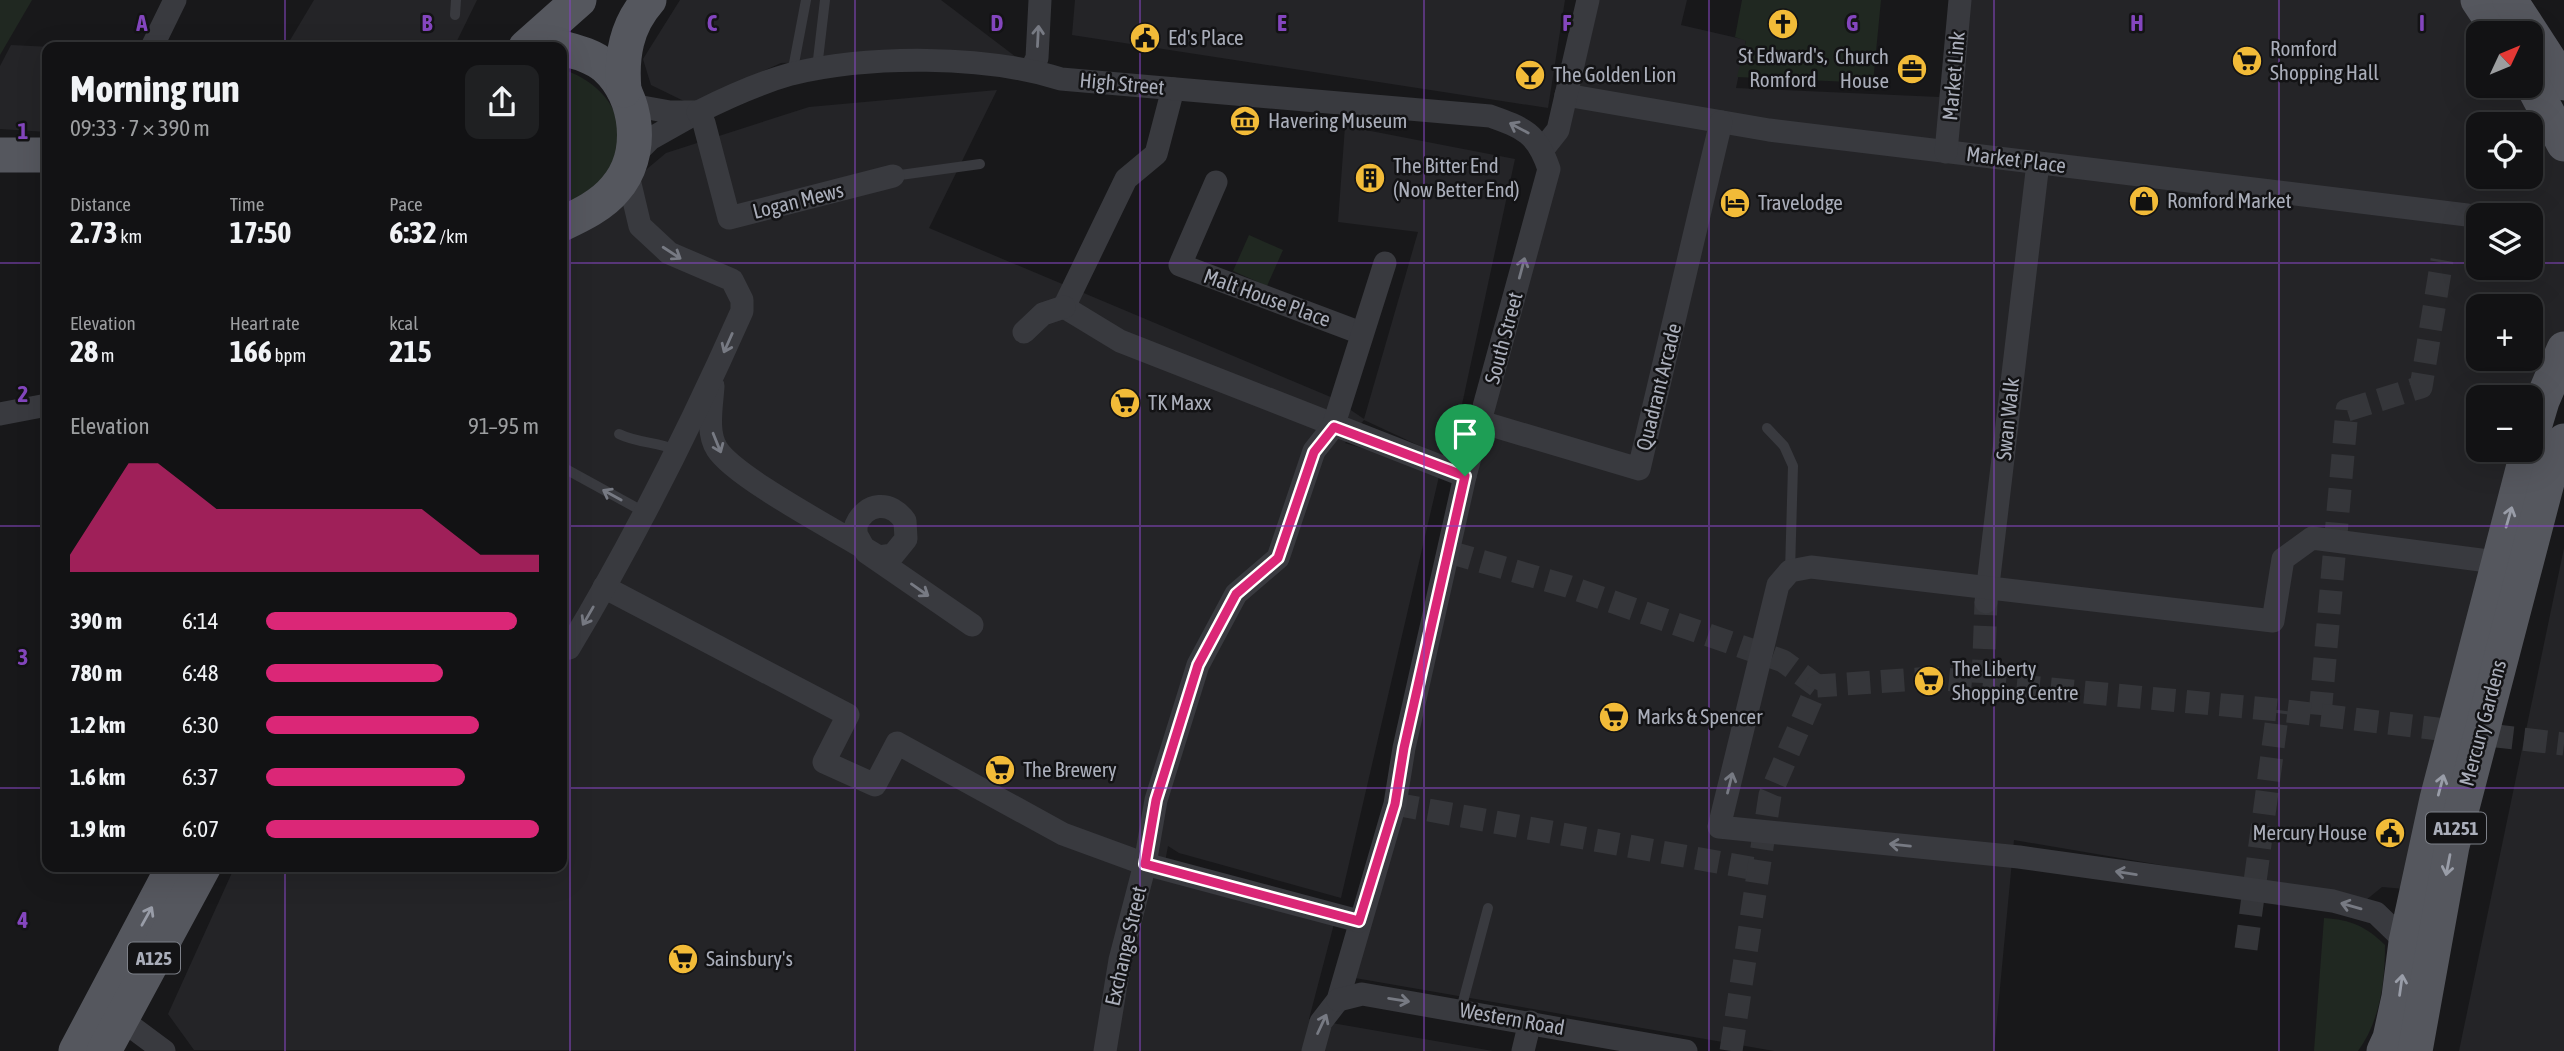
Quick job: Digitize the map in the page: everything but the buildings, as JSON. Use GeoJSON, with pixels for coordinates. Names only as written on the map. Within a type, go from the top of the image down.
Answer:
{"type":"FeatureCollection","features":[{"type":"Feature","properties":{"kind":"main road"},"geometry":{"type":"LineString","coordinates":[[532,42],[579,0]]}},
{"type":"Feature","properties":{"kind":"main road"},"geometry":{"type":"LineString","coordinates":[[567,234],[618,186],[629,162],[636,134],[622,66],[627,38],[634,20],[649,0]]}},
{"type":"Feature","properties":{"kind":"main road"},"geometry":{"type":"LineString","coordinates":[[2477,0],[2492,21]]}},
{"type":"Feature","properties":{"kind":"main road"},"geometry":{"type":"LineString","coordinates":[[2510,0],[2564,83]]}},
{"type":"Feature","properties":{"kind":"main road"},"geometry":{"type":"LineString","coordinates":[[567,49],[587,55],[606,67],[628,97]]}},
{"type":"Feature","properties":{"kind":"main road"},"geometry":{"type":"LineString","coordinates":[[2540,98],[2564,144]]}},
{"type":"Feature","properties":{"kind":"main road"},"geometry":{"type":"LineString","coordinates":[[0,155],[42,155]]}},
{"type":"Feature","properties":{"kind":"main road"},"geometry":{"type":"LineString","coordinates":[[567,221],[592,208]]}},
{"type":"Feature","properties":{"kind":"main road"},"geometry":{"type":"LineString","coordinates":[[2543,399],[2564,349]]}},
{"type":"Feature","properties":{"kind":"main road","name":"Mercury Gardens"},"geometry":{"type":"LineString","coordinates":[[2415,1051],[2452,846],[2550,471],[2564,441]]}},
{"type":"Feature","properties":{"kind":"main road","name":"Mercury Gardens"},"geometry":{"type":"LineString","coordinates":[[2384,1051],[2390,1038],[2399,997],[2406,942],[2437,799],[2482,635],[2496,562],[2525,462]]}},
{"type":"Feature","properties":{"kind":"main road","name":"A125"},"geometry":{"type":"LineString","coordinates":[[104,1051],[112,1008],[171,872]]}},
{"type":"Feature","properties":{"kind":"main road","name":"A125"},"geometry":{"type":"LineString","coordinates":[[76,1051],[112,1008],[200,872]]}},
{"type":"Feature","properties":{"kind":"street"},"geometry":{"type":"LineString","coordinates":[[154,42],[175,0]]}},
{"type":"Feature","properties":{"kind":"street"},"geometry":{"type":"LineString","coordinates":[[1031,70],[1037,58],[1040,0]]}},
{"type":"Feature","properties":{"kind":"street"},"geometry":{"type":"LineString","coordinates":[[1543,149],[1558,131],[1588,0]]}},
{"type":"Feature","properties":{"kind":"street","name":"Market Link"},"geometry":{"type":"LineString","coordinates":[[1946,152],[1961,0]]}},
{"type":"Feature","properties":{"kind":"street","name":"High Street"},"geometry":{"type":"LineString","coordinates":[[629,162],[650,139],[729,96],[793,74],[918,60],[1031,70],[1061,79],[1490,116],[1526,129],[1543,149]]}},
{"type":"Feature","properties":{"kind":"street"},"geometry":{"type":"LineString","coordinates":[[1024,332],[1043,314],[1064,307],[1126,179],[1156,154],[1172,89]]}},
{"type":"Feature","properties":{"kind":"street","name":"Market Place"},"geometry":{"type":"LineString","coordinates":[[1566,95],[1721,122],[1946,152],[2466,215]]}},
{"type":"Feature","properties":{"kind":"street","name":"High Street"},"geometry":{"type":"LineString","coordinates":[[628,97],[670,112],[698,112]]}},
{"type":"Feature","properties":{"kind":"street","name":"Logan Mews"},"geometry":{"type":"LineString","coordinates":[[698,112],[704,124],[729,218],[894,176]]}},
{"type":"Feature","properties":{"kind":"street","name":"Quadrant Arcade"},"geometry":{"type":"LineString","coordinates":[[1481,422],[1639,469],[1721,122]]}},
{"type":"Feature","properties":{"kind":"street","name":"South Street"},"geometry":{"type":"LineString","coordinates":[[1313,1051],[1321,1022],[1338,1000],[1395,804],[1404,748],[1465,476],[1549,169],[1543,149]]}},
{"type":"Feature","properties":{"kind":"street"},"geometry":{"type":"LineString","coordinates":[[567,648],[604,587],[677,450],[742,311],[742,300],[732,280],[669,253],[640,226],[629,162]]}},
{"type":"Feature","properties":{"kind":"street","name":"Swan Walk"},"geometry":{"type":"LineString","coordinates":[[1986,602],[2038,163]]}},
{"type":"Feature","properties":{"kind":"street","name":"Malt House Place"},"geometry":{"type":"LineString","coordinates":[[1216,182],[1180,265],[1361,333]]}},
{"type":"Feature","properties":{"kind":"street","name":"Exchange Street"},"geometry":{"type":"LineString","coordinates":[[1105,1051],[1119,960],[1145,864],[1156,800],[1198,665],[1236,594],[1278,558],[1314,452],[1334,427],[1361,333],[1385,263]]}},
{"type":"Feature","properties":{"kind":"street"},"geometry":{"type":"LineString","coordinates":[[1064,307],[1120,341],[1334,427],[1465,476]]}},
{"type":"Feature","properties":{"kind":"street"},"geometry":{"type":"LineString","coordinates":[[713,376],[710,424],[716,448],[733,467],[859,545],[869,551],[879,557],[893,555],[906,539],[905,521],[892,508],[882,505],[863,513],[856,525],[860,545],[866,552],[972,625]]}},
{"type":"Feature","properties":{"kind":"street"},"geometry":{"type":"LineString","coordinates":[[0,414],[42,406]]}},
{"type":"Feature","properties":{"kind":"street"},"geometry":{"type":"LineString","coordinates":[[2406,942],[2376,913],[2333,901],[2019,857],[1719,827],[1778,585],[1790,571],[1811,566],[2273,621],[2283,559],[2312,538],[2496,562]]}},
{"type":"Feature","properties":{"kind":"street"},"geometry":{"type":"LineString","coordinates":[[604,587],[848,715],[824,762],[875,785],[897,743],[1063,834],[1145,864],[1359,921]]}},
{"type":"Feature","properties":{"kind":"street","name":"Western Road"},"geometry":{"type":"LineString","coordinates":[[1338,1000],[1362,994],[1461,1009],[1686,1051]]}},
{"type":"Feature","properties":{"kind":"street"},"geometry":{"type":"LineString","coordinates":[[112,1008],[164,1051]]}},
{"type":"Feature","properties":{"kind":"street"},"geometry":{"type":"LineString","coordinates":[[1523,1051],[1530,1022]]}},
{"type":"Feature","properties":{"kind":"lane"},"geometry":{"type":"LineString","coordinates":[[455,15],[456,0]]}},
{"type":"Feature","properties":{"kind":"lane"},"geometry":{"type":"LineString","coordinates":[[793,74],[806,0]]}},
{"type":"Feature","properties":{"kind":"lane"},"geometry":{"type":"LineString","coordinates":[[817,71],[825,0]]}},
{"type":"Feature","properties":{"kind":"lane"},"geometry":{"type":"LineString","coordinates":[[894,176],[980,164]]}},
{"type":"Feature","properties":{"kind":"lane"},"geometry":{"type":"LineString","coordinates":[[1768,428],[1784,446],[1793,466],[1790,571]]}},
{"type":"Feature","properties":{"kind":"lane"},"geometry":{"type":"LineString","coordinates":[[620,434],[629,439],[660,443],[677,450]]}},
{"type":"Feature","properties":{"kind":"lane"},"geometry":{"type":"LineString","coordinates":[[567,470],[644,512]]}},
{"type":"Feature","properties":{"kind":"lane"},"geometry":{"type":"LineString","coordinates":[[1461,1009],[1488,908]]}},
{"type":"Feature","properties":{"kind":"shaded area"},"geometry":{"type":"Polygon","coordinates":[[[0,0],[32,0],[0,55],[0,0]]]}},
{"type":"Feature","properties":{"kind":"shaded area"},"geometry":{"type":"Polygon","coordinates":[[[314,0],[477,0],[456,42],[289,42],[314,0]]]}},
{"type":"Feature","properties":{"kind":"shaded area"},"geometry":{"type":"Polygon","coordinates":[[[680,0],[941,0],[1016,57],[781,63],[690,104],[651,85],[643,59],[680,0]]]}},
{"type":"Feature","properties":{"kind":"shaded area"},"geometry":{"type":"Polygon","coordinates":[[[1075,0],[1565,0],[1548,108],[1072,35],[1075,0]]]}},
{"type":"Feature","properties":{"kind":"shaded area","name":"The Liberty Shopping Centre"},"geometry":{"type":"Polygon","coordinates":[[[1588,0],[1687,0],[1681,25],[1746,40],[1736,88],[1939,97],[1954,0],[2460,0],[2486,13],[2492,21],[2466,21],[2466,98],[2537,98],[2564,144],[2564,349],[2538,385],[2466,385],[2466,462],[2525,462],[2417,890],[2382,887],[2366,900],[2014,840],[1994,1051],[1774,1051],[1355,978],[1588,0]]]}},
{"type":"Feature","properties":{"kind":"shaded area"},"geometry":{"type":"Polygon","coordinates":[[[1742,0],[1881,0],[1873,83],[1737,77],[1746,41],[1735,37],[1742,0]]]}},
{"type":"Feature","properties":{"kind":"shaded area"},"geometry":{"type":"Polygon","coordinates":[[[11,45],[42,47],[42,132],[0,129],[0,66],[11,45]]]}},
{"type":"Feature","properties":{"kind":"shaded area"},"geometry":{"type":"Polygon","coordinates":[[[567,71],[583,78],[599,90],[611,105],[618,122],[620,140],[616,158],[607,176],[592,194],[567,204],[567,71]]]}},
{"type":"Feature","properties":{"kind":"shaded area"},"geometry":{"type":"Polygon","coordinates":[[[997,90],[929,228],[1333,398],[1364,419],[1418,232],[1338,222],[1345,126],[1515,159],[1450,460],[1364,420],[1345,443],[1440,472],[1341,898],[1179,853],[1168,846],[1163,873],[1335,920],[1309,1019],[1493,1051],[194,1050],[168,1014],[232,872],[567,872],[567,236],[666,153],[809,107],[997,90]]]}},
{"type":"Feature","properties":{"kind":"shaded area"},"geometry":{"type":"Polygon","coordinates":[[[1249,235],[1283,250],[1267,286],[1233,271],[1249,235]]]}},
{"type":"Feature","properties":{"kind":"shaded area"},"geometry":{"type":"Polygon","coordinates":[[[2564,548],[2564,1051],[2459,1051],[2564,548]]]}},
{"type":"Feature","properties":{"kind":"shaded area"},"geometry":{"type":"Polygon","coordinates":[[[2324,918],[2358,925],[2385,945],[2380,1001],[2372,1027],[2358,1051],[2314,1051],[2324,918]]]}},
{"type":"Feature","properties":{"kind":"tunnel"},"geometry":{"type":"LineString","coordinates":[[2320,715],[2347,410],[2421,387],[2442,260]]}},
{"type":"Feature","properties":{"kind":"tunnel"},"geometry":{"type":"LineString","coordinates":[[1449,552],[1567,586],[1783,661],[1817,686]]}},
{"type":"Feature","properties":{"kind":"tunnel"},"geometry":{"type":"LineString","coordinates":[[1983,683],[1986,602]]}},
{"type":"Feature","properties":{"kind":"tunnel"},"geometry":{"type":"LineString","coordinates":[[1731,1051],[1770,795],[1817,686],[1932,678],[2278,710],[2564,744]]}},
{"type":"Feature","properties":{"kind":"tunnel"},"geometry":{"type":"LineString","coordinates":[[2246,949],[2278,710]]}},
{"type":"Feature","properties":{"kind":"tunnel"},"geometry":{"type":"LineString","coordinates":[[1395,804],[1756,869]]}},
{"type":"Feature","properties":{"kind":"place","name":"St Edward's, Romford"},"geometry":{"type":"Point","coordinates":[1783,24]}},
{"type":"Feature","properties":{"kind":"place","name":"Ed's Place"},"geometry":{"type":"Point","coordinates":[1145,38]}},
{"type":"Feature","properties":{"kind":"place","name":"Romford Shopping Hall"},"geometry":{"type":"Point","coordinates":[2247,61]}},
{"type":"Feature","properties":{"kind":"place","name":"Church House"},"geometry":{"type":"Point","coordinates":[1912,69]}},
{"type":"Feature","properties":{"kind":"place","name":"The Golden Lion"},"geometry":{"type":"Point","coordinates":[1530,75]}},
{"type":"Feature","properties":{"kind":"place","name":"Havering Museum"},"geometry":{"type":"Point","coordinates":[1245,121]}},
{"type":"Feature","properties":{"kind":"place","name":"The Bitter End (Now Better End)"},"geometry":{"type":"Point","coordinates":[1370,178]}},
{"type":"Feature","properties":{"kind":"place","name":"Romford Market"},"geometry":{"type":"Point","coordinates":[2144,201]}},
{"type":"Feature","properties":{"kind":"place","name":"Travelodge"},"geometry":{"type":"Point","coordinates":[1735,203]}},
{"type":"Feature","properties":{"kind":"place","name":"TK Maxx"},"geometry":{"type":"Point","coordinates":[1125,403]}},
{"type":"Feature","properties":{"kind":"place","name":"The Liberty Shopping Centre"},"geometry":{"type":"Point","coordinates":[1929,681]}},
{"type":"Feature","properties":{"kind":"place","name":"Marks & Spencer"},"geometry":{"type":"Point","coordinates":[1614,717]}},
{"type":"Feature","properties":{"kind":"place","name":"The Brewery"},"geometry":{"type":"Point","coordinates":[1000,770]}},
{"type":"Feature","properties":{"kind":"place","name":"Mercury House"},"geometry":{"type":"Point","coordinates":[2390,833]}},
{"type":"Feature","properties":{"kind":"place","name":"Sainsbury's"},"geometry":{"type":"Point","coordinates":[683,959]}},
{"type":"Feature","properties":{"kind":"route"},"geometry":{"type":"LineString","coordinates":[[1334,427],[1465,476],[1404,748],[1395,804],[1359,921],[1145,864],[1156,800],[1178,722],[1198,665],[1236,594],[1278,558],[1314,452],[1334,427]]}}]}
